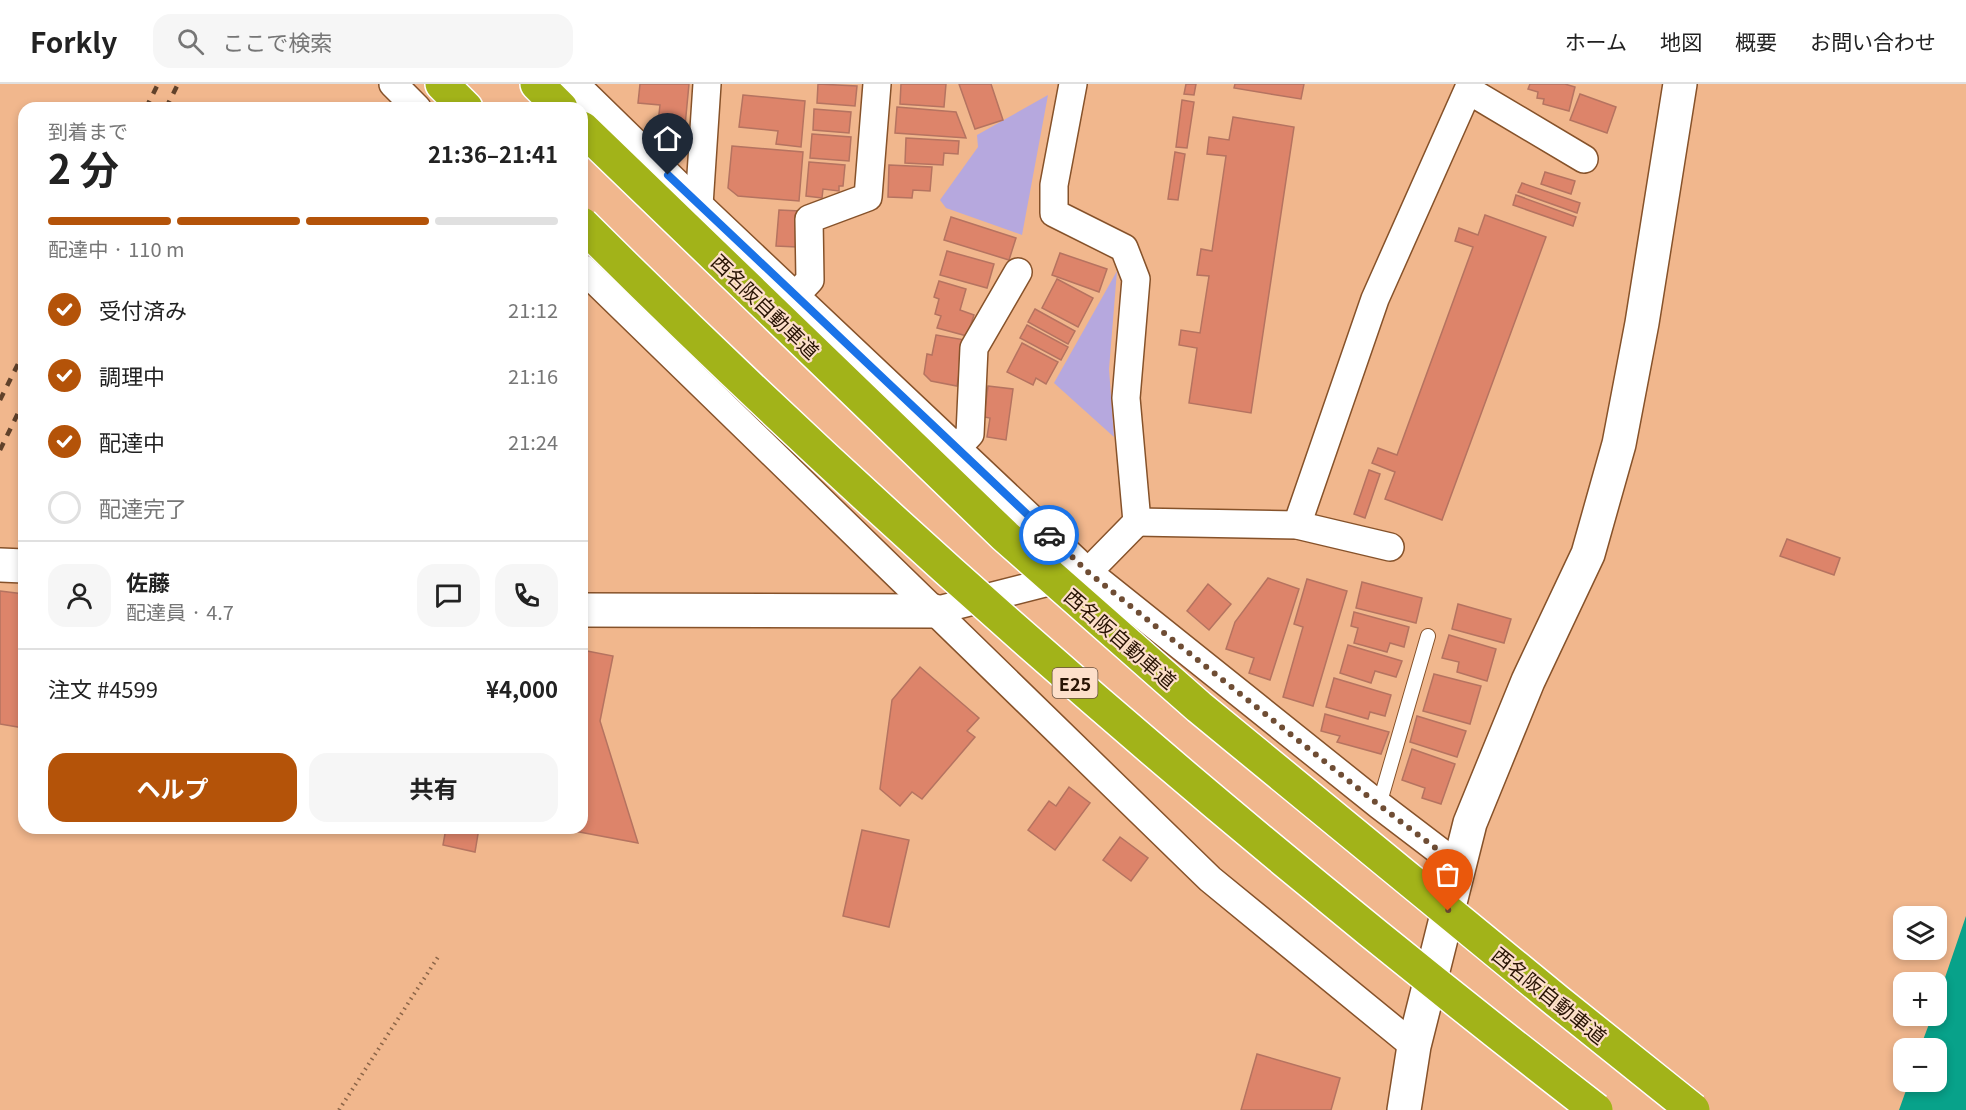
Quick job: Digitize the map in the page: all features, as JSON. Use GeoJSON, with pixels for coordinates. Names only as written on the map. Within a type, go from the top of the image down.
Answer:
{"type":"FeatureCollection","features":[{"type":"Feature","properties":{"kind":"highway"},"geometry":{"type":"LineString","coordinates":[[442,84],[460,102]]}},
{"type":"Feature","properties":{"kind":"highway"},"geometry":{"type":"LineString","coordinates":[[537,84],[555,102]]}},
{"type":"Feature","properties":{"kind":"highway","name":"西名阪自動車道"},"geometry":{"type":"LineString","coordinates":[[588,134],[1022,552],[1198,706],[1538,986],[1693,1110]]}},
{"type":"Feature","properties":{"kind":"highway","name":"E25"},"geometry":{"type":"LineString","coordinates":[[588,230],[684,325],[994,612],[1161,757],[1402,958],[1596,1110]]}},
{"type":"Feature","properties":{"kind":"street"},"geometry":{"type":"LineString","coordinates":[[393,84],[411,102]]}},
{"type":"Feature","properties":{"kind":"street"},"geometry":{"type":"LineString","coordinates":[[575,84],[699,205],[1088,572],[1379,805],[1459,866]]}},
{"type":"Feature","properties":{"kind":"street"},"geometry":{"type":"LineString","coordinates":[[699,205],[707,84]]}},
{"type":"Feature","properties":{"kind":"street"},"geometry":{"type":"LineString","coordinates":[[795,296],[810,280],[809,219],[868,197],[877,84]]}},
{"type":"Feature","properties":{"kind":"street"},"geometry":{"type":"LineString","coordinates":[[1072,84],[1054,185],[1054,213],[1124,248],[1136,279],[1126,398],[1137,522]]}},
{"type":"Feature","properties":{"kind":"street"},"geometry":{"type":"LineString","coordinates":[[1404,1110],[1414,1046],[1470,823],[1528,681],[1588,554],[1619,444],[1642,322],[1680,84]]}},
{"type":"Feature","properties":{"kind":"street"},"geometry":{"type":"LineString","coordinates":[[1297,525],[1375,299],[1464,86],[1584,159]]}},
{"type":"Feature","properties":{"kind":"street"},"geometry":{"type":"LineString","coordinates":[[956,448],[970,434],[974,348],[1018,272]]}},
{"type":"Feature","properties":{"kind":"street"},"geometry":{"type":"LineString","coordinates":[[588,274],[1210,879],[1414,1046]]}},
{"type":"Feature","properties":{"kind":"street"},"geometry":{"type":"LineString","coordinates":[[588,610],[934,611],[1088,572],[1137,522],[1297,525],[1390,547]]}},
{"type":"Feature","properties":{"kind":"street"},"geometry":{"type":"LineString","coordinates":[[0,565],[18,566]]}},
{"type":"Feature","properties":{"kind":"lane"},"geometry":{"type":"LineString","coordinates":[[1379,805],[1428,636]]}},
{"type":"Feature","properties":{"kind":"path"},"geometry":{"type":"LineString","coordinates":[[339,1110],[440,954]]}},
{"type":"Feature","properties":{"kind":"shaded area"},"geometry":{"type":"Polygon","coordinates":[[[1048,95],[1022,235],[946,208],[940,200],[978,147],[977,135],[1048,95]]]}},
{"type":"Feature","properties":{"kind":"shaded area"},"geometry":{"type":"Polygon","coordinates":[[[1117,271],[1109,369],[1114,437],[1054,383],[1117,271]]]}},
{"type":"Feature","properties":{"kind":"water"},"geometry":{"type":"Polygon","coordinates":[[[1966,916],[1966,1110],[1899,1110],[1905,1092],[1947,1092],[1947,1038],[1924,1038],[1928,1026],[1947,1026],[1947,972],[1966,916]]]}},
{"type":"Feature","properties":{"kind":"building"},"geometry":{"type":"Polygon","coordinates":[[[640,84],[689,84],[685,126],[658,123],[660,105],[638,103],[640,84]]]}},
{"type":"Feature","properties":{"kind":"building"},"geometry":{"type":"Polygon","coordinates":[[[818,84],[857,86],[855,106],[817,103],[818,84]]]}},
{"type":"Feature","properties":{"kind":"building"},"geometry":{"type":"Polygon","coordinates":[[[901,84],[946,84],[944,107],[900,104],[901,84]]]}},
{"type":"Feature","properties":{"kind":"building"},"geometry":{"type":"Polygon","coordinates":[[[959,84],[991,84],[1003,120],[975,129],[959,84]]]}},
{"type":"Feature","properties":{"kind":"building"},"geometry":{"type":"Polygon","coordinates":[[[1186,84],[1196,84],[1194,95],[1184,94],[1186,84]]]}},
{"type":"Feature","properties":{"kind":"building"},"geometry":{"type":"Polygon","coordinates":[[[1235,84],[1304,84],[1301,99],[1234,88],[1235,84]]]}},
{"type":"Feature","properties":{"kind":"building"},"geometry":{"type":"Polygon","coordinates":[[[1530,84],[1565,84],[1575,87],[1569,111],[1543,104],[1544,99],[1537,98],[1538,92],[1528,89],[1530,84]]]}},
{"type":"Feature","properties":{"kind":"building"},"geometry":{"type":"Polygon","coordinates":[[[1580,94],[1616,107],[1607,133],[1570,120],[1580,94]]]}},
{"type":"Feature","properties":{"kind":"building"},"geometry":{"type":"Polygon","coordinates":[[[743,95],[805,101],[801,147],[776,144],[778,131],[739,127],[743,95]]]}},
{"type":"Feature","properties":{"kind":"building"},"geometry":{"type":"Polygon","coordinates":[[[1182,100],[1194,102],[1187,148],[1176,147],[1182,100]]]}},
{"type":"Feature","properties":{"kind":"building"},"geometry":{"type":"Polygon","coordinates":[[[897,107],[956,112],[966,138],[895,133],[897,107]]]}},
{"type":"Feature","properties":{"kind":"building"},"geometry":{"type":"Polygon","coordinates":[[[814,109],[851,112],[849,133],[813,130],[814,109]]]}},
{"type":"Feature","properties":{"kind":"building"},"geometry":{"type":"Polygon","coordinates":[[[1233,117],[1294,127],[1251,413],[1189,403],[1197,348],[1179,345],[1181,330],[1200,333],[1209,276],[1197,275],[1201,249],[1212,251],[1226,156],[1207,154],[1209,137],[1229,140],[1233,117]]]}},
{"type":"Feature","properties":{"kind":"building"},"geometry":{"type":"Polygon","coordinates":[[[812,134],[851,137],[849,161],[810,158],[812,134]]]}},
{"type":"Feature","properties":{"kind":"building"},"geometry":{"type":"Polygon","coordinates":[[[906,138],[959,141],[958,154],[944,153],[943,165],[905,163],[906,138]]]}},
{"type":"Feature","properties":{"kind":"building"},"geometry":{"type":"Polygon","coordinates":[[[732,146],[803,152],[799,201],[738,196],[728,188],[732,146]]]}},
{"type":"Feature","properties":{"kind":"building"},"geometry":{"type":"Polygon","coordinates":[[[1175,152],[1185,154],[1178,200],[1168,199],[1175,152]]]}},
{"type":"Feature","properties":{"kind":"building"},"geometry":{"type":"Polygon","coordinates":[[[809,162],[845,165],[843,186],[839,186],[839,191],[823,189],[822,198],[806,196],[809,162]]]}},
{"type":"Feature","properties":{"kind":"building"},"geometry":{"type":"Polygon","coordinates":[[[889,165],[932,167],[930,191],[913,190],[912,198],[888,197],[889,165]]]}},
{"type":"Feature","properties":{"kind":"building"},"geometry":{"type":"Polygon","coordinates":[[[1545,172],[1575,181],[1571,194],[1541,184],[1545,172]]]}},
{"type":"Feature","properties":{"kind":"building"},"geometry":{"type":"Polygon","coordinates":[[[1522,183],[1580,203],[1577,213],[1518,192],[1522,183]]]}},
{"type":"Feature","properties":{"kind":"building"},"geometry":{"type":"Polygon","coordinates":[[[1516,195],[1576,217],[1573,226],[1513,205],[1516,195]]]}},
{"type":"Feature","properties":{"kind":"building"},"geometry":{"type":"Polygon","coordinates":[[[779,210],[800,211],[797,247],[776,246],[779,210]]]}},
{"type":"Feature","properties":{"kind":"building"},"geometry":{"type":"Polygon","coordinates":[[[1485,215],[1546,237],[1442,520],[1385,499],[1395,472],[1372,463],[1378,448],[1397,455],[1473,247],[1455,241],[1459,228],[1478,235],[1485,215]]]}},
{"type":"Feature","properties":{"kind":"building"},"geometry":{"type":"Polygon","coordinates":[[[951,217],[1016,238],[1009,260],[944,240],[951,217]]]}},
{"type":"Feature","properties":{"kind":"building"},"geometry":{"type":"Polygon","coordinates":[[[947,251],[994,264],[987,288],[940,275],[947,251]]]}},
{"type":"Feature","properties":{"kind":"building"},"geometry":{"type":"Polygon","coordinates":[[[1060,253],[1107,269],[1099,292],[1052,275],[1060,253]]]}},
{"type":"Feature","properties":{"kind":"building"},"geometry":{"type":"Polygon","coordinates":[[[1057,279],[1093,298],[1078,327],[1042,308],[1057,279]]]}},
{"type":"Feature","properties":{"kind":"building"},"geometry":{"type":"Polygon","coordinates":[[[939,281],[966,289],[960,310],[974,315],[967,336],[937,328],[941,316],[935,314],[939,299],[934,297],[939,281]]]}},
{"type":"Feature","properties":{"kind":"building"},"geometry":{"type":"Polygon","coordinates":[[[1035,309],[1075,331],[1068,344],[1028,322],[1035,309]]]}},
{"type":"Feature","properties":{"kind":"building"},"geometry":{"type":"Polygon","coordinates":[[[1027,325],[1068,347],[1061,360],[1020,338],[1027,325]]]}},
{"type":"Feature","properties":{"kind":"building"},"geometry":{"type":"Polygon","coordinates":[[[936,335],[965,340],[957,386],[931,381],[924,374],[927,354],[932,355],[936,335]]]}},
{"type":"Feature","properties":{"kind":"building"},"geometry":{"type":"Polygon","coordinates":[[[1022,343],[1058,362],[1046,384],[1036,378],[1033,385],[1007,372],[1022,343]]]}},
{"type":"Feature","properties":{"kind":"building"},"geometry":{"type":"Polygon","coordinates":[[[988,386],[1013,389],[1006,440],[987,437],[990,418],[984,417],[988,386]]]}},
{"type":"Feature","properties":{"kind":"building"},"geometry":{"type":"Polygon","coordinates":[[[1369,470],[1380,474],[1365,518],[1354,514],[1369,470]]]}},
{"type":"Feature","properties":{"kind":"building"},"geometry":{"type":"Polygon","coordinates":[[[1787,539],[1840,558],[1834,575],[1780,556],[1787,539]]]}},
{"type":"Feature","properties":{"kind":"building"},"geometry":{"type":"Polygon","coordinates":[[[1268,578],[1299,589],[1270,680],[1249,673],[1254,658],[1226,649],[1235,622],[1268,578]]]}},
{"type":"Feature","properties":{"kind":"building"},"geometry":{"type":"Polygon","coordinates":[[[1307,579],[1347,591],[1313,706],[1283,697],[1303,627],[1294,624],[1307,579]]]}},
{"type":"Feature","properties":{"kind":"building"},"geometry":{"type":"Polygon","coordinates":[[[1362,582],[1422,598],[1416,623],[1356,608],[1362,582]]]}},
{"type":"Feature","properties":{"kind":"building"},"geometry":{"type":"Polygon","coordinates":[[[1208,584],[1231,604],[1209,630],[1187,611],[1208,584]]]}},
{"type":"Feature","properties":{"kind":"building"},"geometry":{"type":"Polygon","coordinates":[[[0,591],[18,593],[18,727],[0,724],[0,591]]]}},
{"type":"Feature","properties":{"kind":"building"},"geometry":{"type":"Polygon","coordinates":[[[1458,604],[1511,619],[1504,643],[1452,629],[1458,604]]]}},
{"type":"Feature","properties":{"kind":"building"},"geometry":{"type":"Polygon","coordinates":[[[1354,612],[1409,627],[1404,647],[1390,643],[1387,652],[1354,643],[1358,628],[1351,626],[1354,612]]]}},
{"type":"Feature","properties":{"kind":"building"},"geometry":{"type":"Polygon","coordinates":[[[1449,635],[1496,649],[1487,681],[1457,672],[1459,662],[1442,658],[1449,635]]]}},
{"type":"Feature","properties":{"kind":"building"},"geometry":{"type":"Polygon","coordinates":[[[1348,645],[1402,661],[1396,677],[1375,671],[1371,683],[1340,673],[1348,645]]]}},
{"type":"Feature","properties":{"kind":"building"},"geometry":{"type":"Polygon","coordinates":[[[588,651],[613,656],[600,721],[638,843],[588,834],[588,651]]]}},
{"type":"Feature","properties":{"kind":"building"},"geometry":{"type":"Polygon","coordinates":[[[920,667],[979,718],[967,731],[975,737],[922,799],[912,792],[900,806],[880,789],[892,700],[920,667]]]}},
{"type":"Feature","properties":{"kind":"building"},"geometry":{"type":"Polygon","coordinates":[[[1434,674],[1481,686],[1470,724],[1423,711],[1434,674]]]}},
{"type":"Feature","properties":{"kind":"building"},"geometry":{"type":"Polygon","coordinates":[[[1334,678],[1391,695],[1385,716],[1370,712],[1368,719],[1326,707],[1334,678]]]}},
{"type":"Feature","properties":{"kind":"building"},"geometry":{"type":"Polygon","coordinates":[[[1325,714],[1389,732],[1381,754],[1337,742],[1340,736],[1321,731],[1325,714]]]}},
{"type":"Feature","properties":{"kind":"building"},"geometry":{"type":"Polygon","coordinates":[[[1417,716],[1466,731],[1457,757],[1410,742],[1417,716]]]}},
{"type":"Feature","properties":{"kind":"building"},"geometry":{"type":"Polygon","coordinates":[[[1412,749],[1455,764],[1441,804],[1422,798],[1425,788],[1402,780],[1412,749]]]}},
{"type":"Feature","properties":{"kind":"building"},"geometry":{"type":"Polygon","coordinates":[[[1069,787],[1090,803],[1055,850],[1028,830],[1049,801],[1056,806],[1069,787]]]}},
{"type":"Feature","properties":{"kind":"building"},"geometry":{"type":"Polygon","coordinates":[[[862,830],[909,840],[889,927],[843,916],[862,830]]]}},
{"type":"Feature","properties":{"kind":"building"},"geometry":{"type":"Polygon","coordinates":[[[445,834],[478,834],[475,852],[443,845],[445,834]]]}},
{"type":"Feature","properties":{"kind":"building"},"geometry":{"type":"Polygon","coordinates":[[[1120,837],[1148,858],[1131,881],[1103,860],[1120,837]]]}},
{"type":"Feature","properties":{"kind":"building"},"geometry":{"type":"Polygon","coordinates":[[[1257,1054],[1340,1078],[1331,1110],[1241,1110],[1257,1054]]]}},
{"type":"Feature","properties":{"kind":"railway"},"geometry":{"type":"LineString","coordinates":[[149,102],[158,84]]}},
{"type":"Feature","properties":{"kind":"railway"},"geometry":{"type":"LineString","coordinates":[[169,102],[178,84]]}},
{"type":"Feature","properties":{"kind":"railway"},"geometry":{"type":"LineString","coordinates":[[0,400],[18,364]]}},
{"type":"Feature","properties":{"kind":"railway"},"geometry":{"type":"LineString","coordinates":[[0,450],[18,413]]}},
{"type":"Feature","properties":{"kind":"way so far"},"geometry":{"type":"LineString","coordinates":[[1049,535],[1088,572],[1379,805],[1459,866],[1448,911]]}},
{"type":"Feature","properties":{"kind":"route"},"geometry":{"type":"LineString","coordinates":[[668,175],[1049,535]]}}]}
